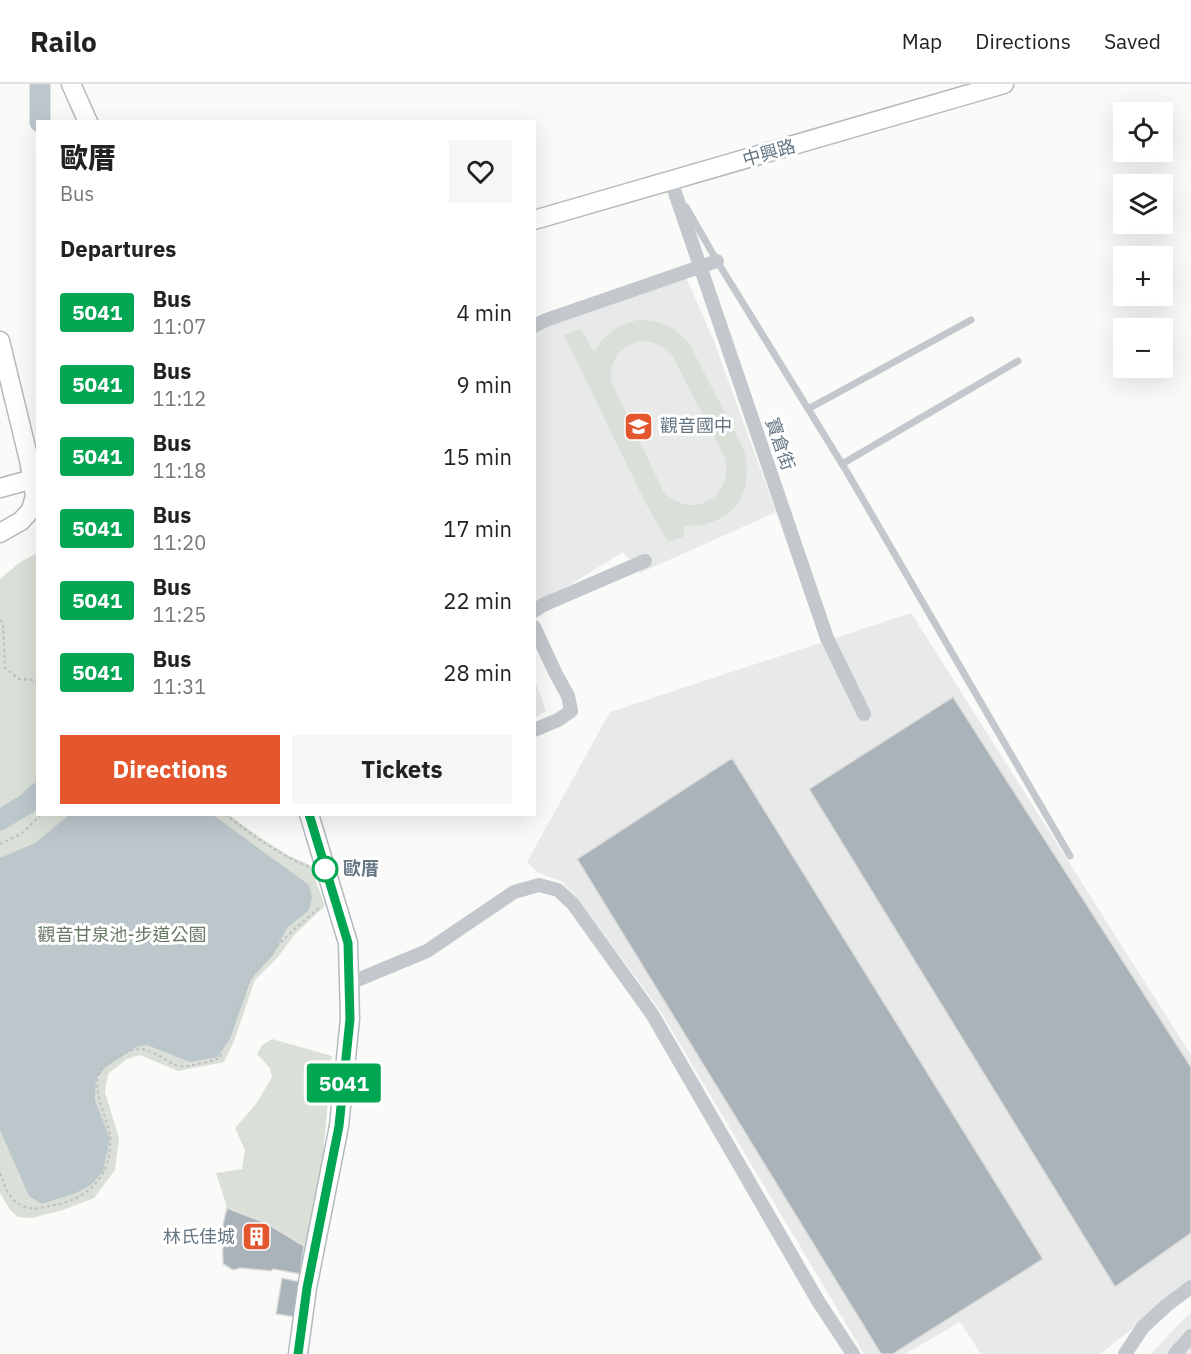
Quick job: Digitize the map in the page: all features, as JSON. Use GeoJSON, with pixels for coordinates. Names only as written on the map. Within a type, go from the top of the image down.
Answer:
{"type":"FeatureCollection","features":[{"type":"Feature","properties":{"kind":"street"},"geometry":{"type":"LineString","coordinates":[[71,84],[87,120]]}},
{"type":"Feature","properties":{"kind":"street","name":"中興路"},"geometry":{"type":"LineString","coordinates":[[536,219],[1004,84]]}},
{"type":"Feature","properties":{"kind":"street","name":"寶倉街"},"geometry":{"type":"LineString","coordinates":[[671,181],[827,638],[864,714]]}},
{"type":"Feature","properties":{"kind":"street"},"geometry":{"type":"LineString","coordinates":[[536,325],[717,261]]}},
{"type":"Feature","properties":{"kind":"street"},"geometry":{"type":"LineString","coordinates":[[0,340],[33,458],[35,496],[31,510],[21,521],[0,533]]}},
{"type":"Feature","properties":{"kind":"street"},"geometry":{"type":"LineString","coordinates":[[0,488],[33,479]]}},
{"type":"Feature","properties":{"kind":"street"},"geometry":{"type":"LineString","coordinates":[[536,610],[645,561]]}},
{"type":"Feature","properties":{"kind":"street"},"geometry":{"type":"LineString","coordinates":[[536,631],[568,696],[571,711],[558,720],[536,729]]}},
{"type":"Feature","properties":{"kind":"street"},"geometry":{"type":"LineString","coordinates":[[298,1354],[307,1288],[339,1126],[350,1019],[348,943],[310,816]]}},
{"type":"Feature","properties":{"kind":"street"},"geometry":{"type":"LineString","coordinates":[[350,983],[427,951],[514,892],[539,885],[558,890],[573,904],[651,1014],[818,1301],[853,1354]]}},
{"type":"Feature","properties":{"kind":"street"},"geometry":{"type":"LineString","coordinates":[[1125,1354],[1143,1328],[1167,1305],[1191,1287]]}},
{"type":"Feature","properties":{"kind":"street"},"geometry":{"type":"LineString","coordinates":[[1175,1354],[1191,1336]]}},
{"type":"Feature","properties":{"kind":"lane"},"geometry":{"type":"LineString","coordinates":[[671,181],[717,261],[842,464],[1070,856]]}},
{"type":"Feature","properties":{"kind":"lane"},"geometry":{"type":"LineString","coordinates":[[808,409],[971,320]]}},
{"type":"Feature","properties":{"kind":"lane"},"geometry":{"type":"LineString","coordinates":[[842,464],[1017,361]]}},
{"type":"Feature","properties":{"kind":"path"},"geometry":{"type":"LineString","coordinates":[[0,620],[3,623],[5,668],[19,679],[36,682]]}},
{"type":"Feature","properties":{"kind":"path"},"geometry":{"type":"LineString","coordinates":[[0,844],[21,834],[40,816]]}},
{"type":"Feature","properties":{"kind":"path"},"geometry":{"type":"LineString","coordinates":[[228,816],[257,839],[291,860],[309,867],[324,868]]}},
{"type":"Feature","properties":{"kind":"path"},"geometry":{"type":"LineString","coordinates":[[0,1173],[7,1191],[22,1206],[32,1208],[62,1204],[88,1192],[101,1176],[109,1160],[110,1135],[97,1090],[101,1070],[105,1065],[121,1054],[138,1048],[178,1066],[200,1064],[219,1058],[224,1038],[255,969],[288,934],[320,906]]}},
{"type":"Feature","properties":{"kind":"shaded area","name":"觀音國中"},"geometry":{"type":"Polygon","coordinates":[[[681,266],[714,341],[776,512],[640,573],[623,552],[536,606],[536,320],[681,266]]]}},
{"type":"Feature","properties":{"kind":"shaded area"},"geometry":{"type":"Polygon","coordinates":[[[911,613],[1191,1055],[1191,1283],[1100,1354],[981,1354],[960,1322],[905,1354],[864,1354],[659,1009],[575,895],[561,881],[539,873],[527,862],[610,712],[911,613]]]}},
{"type":"Feature","properties":{"kind":"shaded area"},"geometry":{"type":"Polygon","coordinates":[[[536,684],[546,711],[536,717],[536,684]]]}},
{"type":"Feature","properties":{"kind":"shaded area","name":"觀音甘泉池-步道公園"},"geometry":{"type":"Polygon","coordinates":[[[68,816],[214,816],[309,885],[312,898],[309,910],[287,928],[273,955],[251,979],[230,1039],[217,1057],[190,1062],[147,1045],[136,1047],[106,1067],[96,1079],[95,1100],[110,1139],[103,1171],[92,1184],[76,1193],[42,1204],[29,1196],[0,1130],[0,858],[35,843],[68,816]]]}},
{"type":"Feature","properties":{"kind":"shaded area"},"geometry":{"type":"Polygon","coordinates":[[[1191,1313],[1191,1354],[1151,1354],[1180,1323],[1191,1313]]]}},
{"type":"Feature","properties":{"kind":"green space"},"geometry":{"type":"Polygon","coordinates":[[[638,320],[660,323],[673,329],[689,343],[744,450],[747,466],[746,481],[736,506],[726,515],[714,521],[683,526],[685,536],[668,542],[645,502],[564,335],[581,329],[594,352],[612,331],[638,320]],[[645,341],[633,343],[617,355],[612,367],[611,381],[663,491],[674,500],[686,505],[698,505],[717,494],[723,484],[726,472],[725,458],[672,355],[658,344],[645,341]]]}},
{"type":"Feature","properties":{"kind":"green space","name":"觀音甘泉池-步道公園"},"geometry":{"type":"Polygon","coordinates":[[[36,554],[36,816],[230,816],[291,857],[310,865],[325,906],[295,934],[278,957],[255,980],[234,1041],[224,1062],[178,1071],[140,1055],[127,1059],[108,1074],[105,1092],[119,1138],[115,1170],[94,1198],[63,1210],[32,1218],[18,1217],[10,1210],[0,1193],[0,579],[19,563],[36,554]]]}},
{"type":"Feature","properties":{"kind":"green space"},"geometry":{"type":"Polygon","coordinates":[[[272,1039],[332,1056],[323,1156],[306,1246],[266,1222],[227,1207],[216,1173],[242,1169],[245,1150],[235,1128],[256,1104],[272,1077],[270,1068],[257,1054],[262,1045],[272,1039]]]}},
{"type":"Feature","properties":{"kind":"building"},"geometry":{"type":"Polygon","coordinates":[[[953,697],[1191,1067],[1191,1233],[1115,1287],[809,789],[953,697]]]}},
{"type":"Feature","properties":{"kind":"building"},"geometry":{"type":"Polygon","coordinates":[[[732,758],[1043,1259],[893,1354],[881,1354],[577,859],[732,758]]]}},
{"type":"Feature","properties":{"kind":"building","name":"林氏佳城"},"geometry":{"type":"Polygon","coordinates":[[[227,1208],[266,1223],[304,1246],[300,1274],[273,1269],[271,1271],[240,1268],[233,1270],[223,1264],[222,1228],[227,1208]]]}},
{"type":"Feature","properties":{"kind":"building"},"geometry":{"type":"Polygon","coordinates":[[[282,1278],[301,1282],[295,1317],[276,1314],[282,1278]]]}},
{"type":"Feature","properties":{"kind":"waterway"},"geometry":{"type":"LineString","coordinates":[[40,84],[40,120]]}},
{"type":"Feature","properties":{"kind":"waterway"},"geometry":{"type":"LineString","coordinates":[[0,820],[28,803],[36,795]]}},
{"type":"Feature","properties":{"kind":"bus line","name":"5041"},"geometry":{"type":"LineString","coordinates":[[298,1354],[307,1288],[339,1126],[350,1019],[348,943],[310,816]]}},
{"type":"Feature","properties":{"kind":"place","name":"觀音國中"},"geometry":{"type":"Point","coordinates":[639,426]}},
{"type":"Feature","properties":{"kind":"place","name":"歐厝"},"geometry":{"type":"Point","coordinates":[325,869]}},
{"type":"Feature","properties":{"kind":"place","name":"林氏佳城"},"geometry":{"type":"Point","coordinates":[256,1237]}}]}
